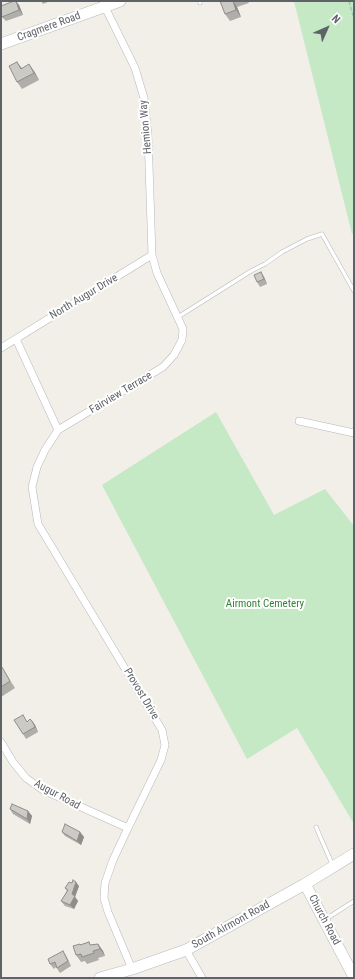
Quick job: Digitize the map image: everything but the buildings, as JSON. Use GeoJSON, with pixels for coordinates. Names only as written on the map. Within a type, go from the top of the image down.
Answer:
{"type":"FeatureCollection","features":[{"type":"Feature","properties":{"kind":"street","name":"Cragmere Road"},"geometry":{"type":"LineString","coordinates":[[1,44],[120,1]]}},
{"type":"Feature","properties":{"kind":"street","name":"Hemion Way"},"geometry":{"type":"LineString","coordinates":[[105,7],[135,68],[144,98],[148,135],[152,255]]}},
{"type":"Feature","properties":{"kind":"street","name":"Fairview Terrace"},"geometry":{"type":"LineString","coordinates":[[58,430],[163,367],[174,356],[182,340],[183,330],[157,273],[152,255]]}},
{"type":"Feature","properties":{"kind":"street","name":"North Augur Drive"},"geometry":{"type":"LineString","coordinates":[[16,338],[152,255]]}},
{"type":"Feature","properties":{"kind":"street"},"geometry":{"type":"LineString","coordinates":[[1,348],[16,338],[58,430]]}},
{"type":"Feature","properties":{"kind":"street"},"geometry":{"type":"LineString","coordinates":[[299,421],[354,433]]}},
{"type":"Feature","properties":{"kind":"street","name":"Provost Drive"},"geometry":{"type":"LineString","coordinates":[[58,430],[45,450],[37,467],[32,487],[38,524],[162,730],[165,745],[161,760],[113,860],[105,883],[104,898],[108,912],[132,969]]}},
{"type":"Feature","properties":{"kind":"street","name":"Augur Road"},"geometry":{"type":"LineString","coordinates":[[1,742],[13,762],[26,778],[43,790],[128,828]]}},
{"type":"Feature","properties":{"kind":"street","name":"South Airmont Road"},"geometry":{"type":"LineString","coordinates":[[100,978],[132,969],[186,950],[305,884],[354,854]]}},
{"type":"Feature","properties":{"kind":"street","name":"Church Road"},"geometry":{"type":"LineString","coordinates":[[305,884],[352,970]]}},
{"type":"Feature","properties":{"kind":"street"},"geometry":{"type":"LineString","coordinates":[[186,950],[202,978]]}},
{"type":"Feature","properties":{"kind":"lane"},"geometry":{"type":"LineString","coordinates":[[178,317],[282,252],[307,239],[322,234],[354,291]]}},
{"type":"Feature","properties":{"kind":"lane"},"geometry":{"type":"LineString","coordinates":[[316,827],[334,867]]}},
{"type":"Feature","properties":{"kind":"lane"},"geometry":{"type":"LineString","coordinates":[[324,920],[354,901]]}},
{"type":"Feature","properties":{"kind":"path"},"geometry":{"type":"LineString","coordinates":[[350,1],[354,19]]}},
{"type":"Feature","properties":{"kind":"green space"},"geometry":{"type":"Polygon","coordinates":[[[294,1],[354,1],[354,233],[352,234],[294,1]]]}},
{"type":"Feature","properties":{"kind":"green space","name":"Airmont Cemetery"},"geometry":{"type":"Polygon","coordinates":[[[216,412],[274,515],[325,489],[354,526],[354,824],[297,728],[247,759],[102,485],[216,412]]]}}]}
